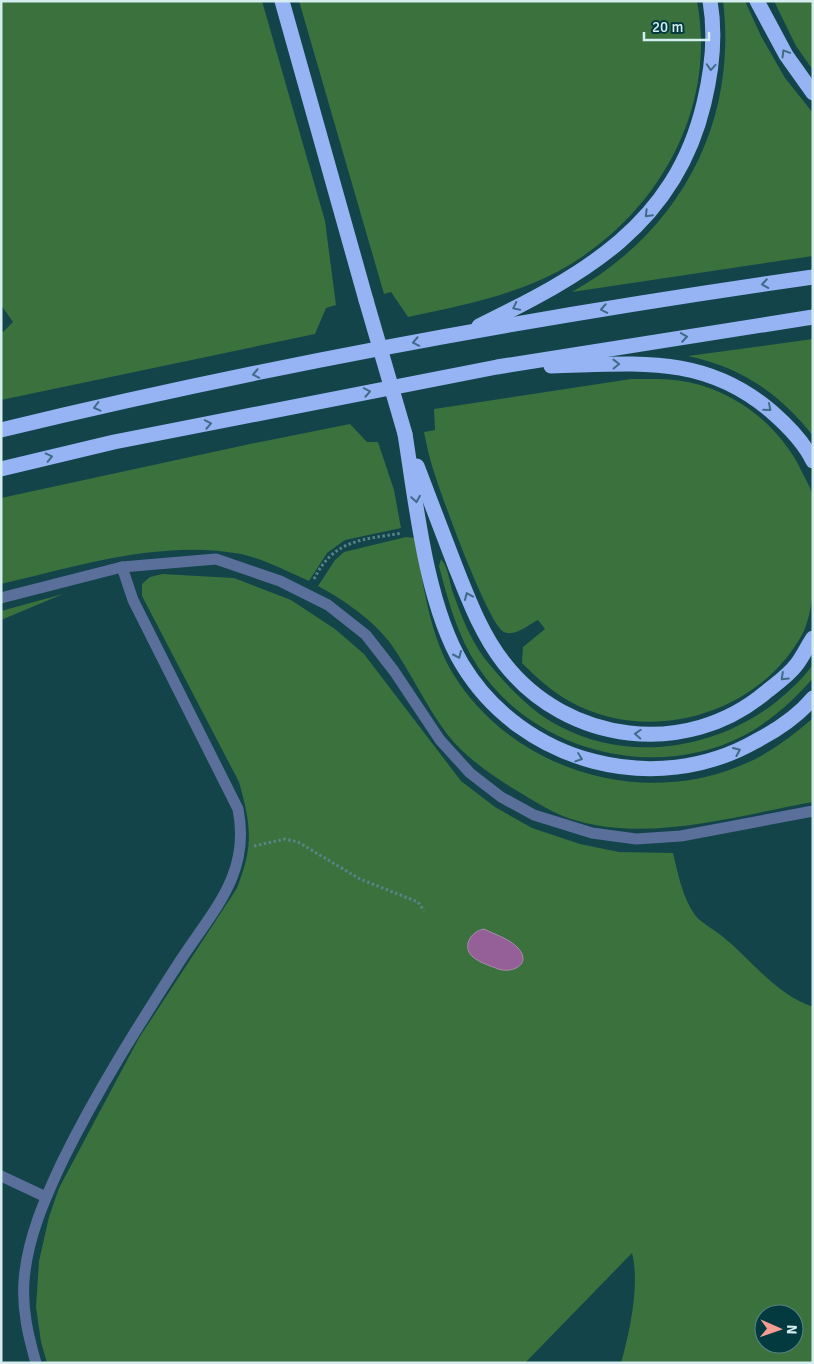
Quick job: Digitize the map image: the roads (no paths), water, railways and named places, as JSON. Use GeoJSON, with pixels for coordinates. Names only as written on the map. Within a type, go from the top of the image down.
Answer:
{"type":"FeatureCollection","features":[{"type":"Feature","properties":{"kind":"highway"},"geometry":{"type":"LineString","coordinates":[[282,1],[405,434],[481,627],[503,663],[529,690],[561,713],[600,728],[631,734],[664,735],[691,731],[718,722],[751,705],[796,665],[813,638]]}},
{"type":"Feature","properties":{"kind":"highway"},"geometry":{"type":"LineString","coordinates":[[464,334],[532,300],[576,274],[613,249],[653,210],[680,169],[698,129],[711,73],[713,19],[710,1]]}},
{"type":"Feature","properties":{"kind":"highway"},"geometry":{"type":"LineString","coordinates":[[757,1],[786,55],[813,93]]}},
{"type":"Feature","properties":{"kind":"highway"},"geometry":{"type":"LineString","coordinates":[[1,430],[106,405],[464,334],[645,302],[813,277]]}},
{"type":"Feature","properties":{"kind":"highway"},"geometry":{"type":"LineString","coordinates":[[1,468],[114,442],[497,367],[813,317]]}},
{"type":"Feature","properties":{"kind":"highway"},"geometry":{"type":"LineString","coordinates":[[497,367],[654,364],[694,370],[727,381],[756,398],[789,427],[813,461]]}},
{"type":"Feature","properties":{"kind":"highway"},"geometry":{"type":"LineString","coordinates":[[405,434],[425,556],[443,622],[461,663],[482,693],[514,723],[545,743],[575,756],[606,766],[641,770],[675,769],[709,762],[740,750],[775,731],[813,698]]}},
{"type":"Feature","properties":{"kind":"lane"},"geometry":{"type":"LineString","coordinates":[[1,598],[122,566],[216,559],[280,581],[328,605],[366,635],[394,671],[440,740],[470,773],[501,797],[534,815],[592,833],[636,839],[681,836],[813,811]]}},
{"type":"Feature","properties":{"kind":"lane"},"geometry":{"type":"LineString","coordinates":[[36,1363],[26,1327],[24,1280],[46,1197],[97,1096],[133,1034],[232,882],[241,848],[242,829],[238,809],[133,600],[122,566]]}},
{"type":"Feature","properties":{"kind":"lane"},"geometry":{"type":"LineString","coordinates":[[1,1176],[46,1197]]}}]}
